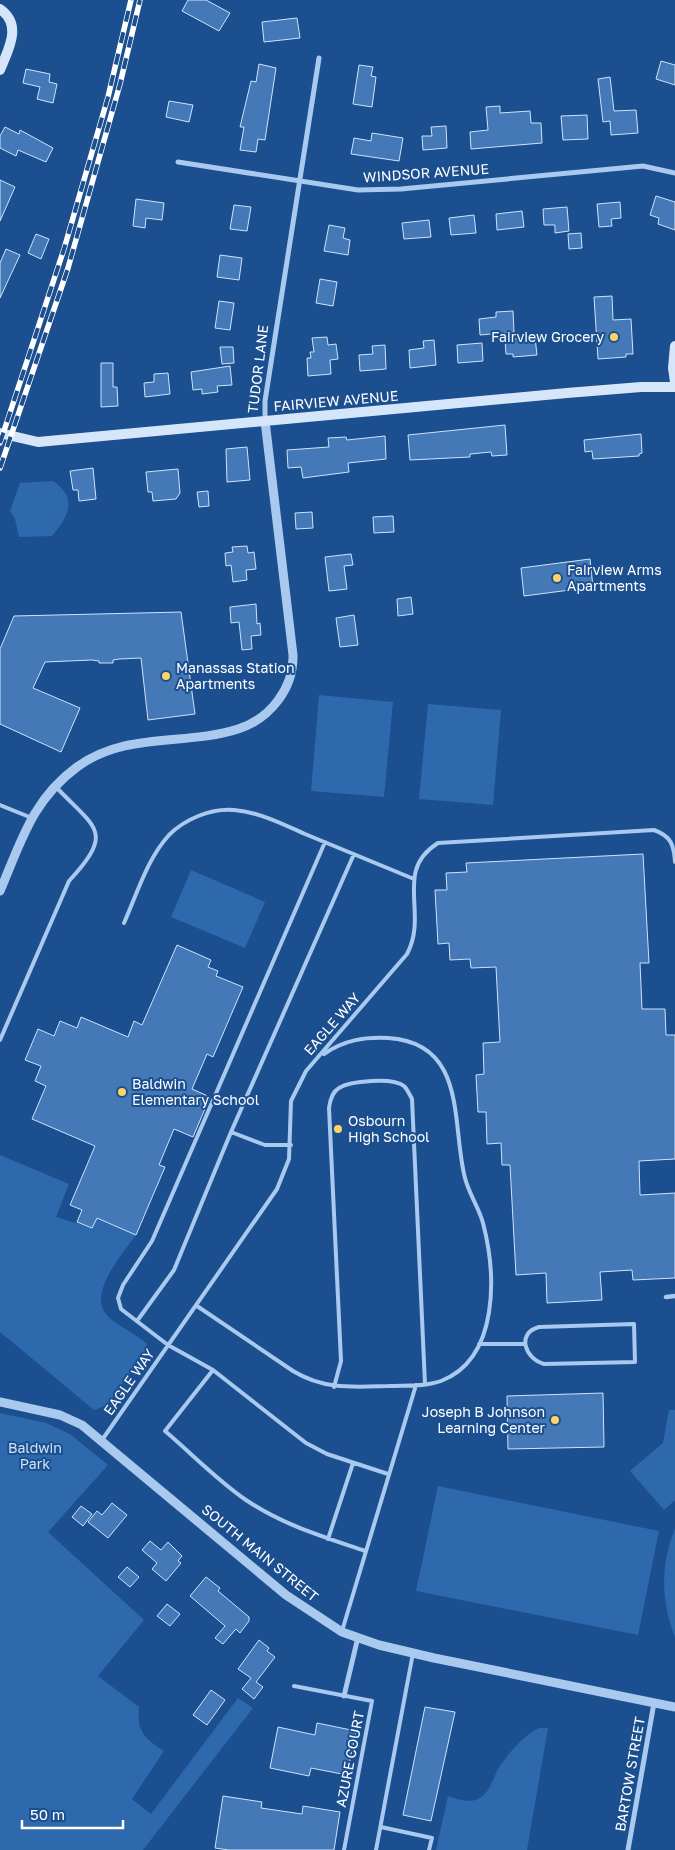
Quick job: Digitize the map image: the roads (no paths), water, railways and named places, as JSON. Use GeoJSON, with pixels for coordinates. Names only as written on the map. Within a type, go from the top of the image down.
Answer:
{"type":"FeatureCollection","features":[{"type":"Feature","properties":{"kind":"main road"},"geometry":{"type":"LineString","coordinates":[[0,9],[12,23],[13,36],[0,70]]}},
{"type":"Feature","properties":{"kind":"main road"},"geometry":{"type":"LineString","coordinates":[[675,346],[675,382]]}},
{"type":"Feature","properties":{"kind":"main road","name":"FAIRVIEW AVENUE"},"geometry":{"type":"LineString","coordinates":[[0,433],[38,442],[595,390],[675,387]]}},
{"type":"Feature","properties":{"kind":"street","name":"TUDOR LANE"},"geometry":{"type":"LineString","coordinates":[[0,891],[40,802],[54,785],[78,766],[112,750],[146,742],[239,729],[258,719],[270,708],[287,686],[294,666],[264,421],[265,401],[319,58]]}},
{"type":"Feature","properties":{"kind":"street","name":"WINDSOR AVENUE"},"geometry":{"type":"LineString","coordinates":[[178,162],[358,190],[382,190],[643,166],[675,172]]}},
{"type":"Feature","properties":{"kind":"street"},"geometry":{"type":"LineString","coordinates":[[666,1297],[675,1296]]}},
{"type":"Feature","properties":{"kind":"street","name":"SOUTH MAIN STREET"},"geometry":{"type":"LineString","coordinates":[[0,1402],[60,1414],[82,1425],[286,1595],[342,1632],[412,1653],[675,1707]]}},
{"type":"Feature","properties":{"kind":"street","name":"AZURE COURT"},"geometry":{"type":"LineString","coordinates":[[344,1696],[358,1637]]}},
{"type":"Feature","properties":{"kind":"street","name":"BARTOW STREET"},"geometry":{"type":"LineString","coordinates":[[628,1850],[654,1703]]}},
{"type":"Feature","properties":{"kind":"lane"},"geometry":{"type":"LineString","coordinates":[[0,1040],[69,881],[84,864],[97,840],[94,828],[54,785]]}},
{"type":"Feature","properties":{"kind":"lane"},"geometry":{"type":"LineString","coordinates":[[0,805],[32,818]]}},
{"type":"Feature","properties":{"kind":"lane"},"geometry":{"type":"LineString","coordinates":[[124,923],[159,847],[182,824],[216,810],[253,813],[414,879]]}},
{"type":"Feature","properties":{"kind":"lane","name":"EAGLE WAY"},"geometry":{"type":"LineString","coordinates":[[102,1440],[269,1202],[286,1170],[291,1145],[291,1101],[297,1085],[398,965],[410,948],[415,933],[414,879],[420,858],[427,850],[438,844],[654,830],[664,834],[670,840],[674,847],[675,862]]}},
{"type":"Feature","properties":{"kind":"lane"},"geometry":{"type":"LineString","coordinates":[[326,842],[152,1241],[119,1293],[118,1298],[122,1309],[137,1322],[168,1345],[213,1370],[306,1443],[352,1462],[388,1474]]}},
{"type":"Feature","properties":{"kind":"lane"},"geometry":{"type":"LineString","coordinates":[[137,1322],[174,1270],[231,1132],[354,854]]}},
{"type":"Feature","properties":{"kind":"lane"},"geometry":{"type":"LineString","coordinates":[[197,1306],[306,1379],[334,1387],[434,1383],[450,1376],[462,1367],[479,1344],[488,1322],[492,1275],[482,1220],[465,1181],[460,1160],[456,1106],[453,1091],[446,1075],[437,1061],[426,1051],[413,1044],[396,1039],[366,1038],[347,1041],[318,1058]]}},
{"type":"Feature","properties":{"kind":"lane"},"geometry":{"type":"LineString","coordinates":[[334,1387],[341,1361],[329,1108],[331,1097],[338,1088],[348,1083],[393,1080],[404,1086],[412,1099],[425,1384]]}},
{"type":"Feature","properties":{"kind":"lane"},"geometry":{"type":"LineString","coordinates":[[231,1132],[265,1145],[291,1145]]}},
{"type":"Feature","properties":{"kind":"lane"},"geometry":{"type":"LineString","coordinates":[[634,1324],[635,1362],[544,1364],[532,1358],[525,1344],[530,1331],[539,1327],[634,1324]]}},
{"type":"Feature","properties":{"kind":"lane"},"geometry":{"type":"LineString","coordinates":[[479,1344],[525,1344]]}},
{"type":"Feature","properties":{"kind":"lane"},"geometry":{"type":"LineString","coordinates":[[213,1370],[164,1431],[245,1499],[286,1523],[365,1551]]}},
{"type":"Feature","properties":{"kind":"lane"},"geometry":{"type":"LineString","coordinates":[[342,1632],[416,1385]]}},
{"type":"Feature","properties":{"kind":"lane"},"geometry":{"type":"LineString","coordinates":[[328,1539],[352,1462]]}},
{"type":"Feature","properties":{"kind":"lane"},"geometry":{"type":"LineString","coordinates":[[376,1850],[412,1653]]}},
{"type":"Feature","properties":{"kind":"lane","name":"AZURE COURT"},"geometry":{"type":"LineString","coordinates":[[294,1686],[372,1701],[344,1850]]}},
{"type":"Feature","properties":{"kind":"lane"},"geometry":{"type":"LineString","coordinates":[[380,1827],[432,1838],[430,1850]]}},
{"type":"Feature","properties":{"kind":"railway"},"geometry":{"type":"LineString","coordinates":[[0,443],[64,249],[108,97],[131,0]]}},
{"type":"Feature","properties":{"kind":"railway"},"geometry":{"type":"LineString","coordinates":[[0,468],[68,268],[120,84],[140,0]]}},
{"type":"Feature","properties":{"kind":"place","name":"Fairview Grocery"},"geometry":{"type":"Point","coordinates":[614,337]}},
{"type":"Feature","properties":{"kind":"place","name":"Fairview Arms Apartments"},"geometry":{"type":"Point","coordinates":[557,578]}},
{"type":"Feature","properties":{"kind":"place","name":"Manassas Station Apartments"},"geometry":{"type":"Point","coordinates":[166,676]}},
{"type":"Feature","properties":{"kind":"place","name":"Baldwin Elementary School"},"geometry":{"type":"Point","coordinates":[122,1092]}},
{"type":"Feature","properties":{"kind":"place","name":"Osbourn High School"},"geometry":{"type":"Point","coordinates":[338,1129]}},
{"type":"Feature","properties":{"kind":"place","name":"Joseph B Johnson Learning Center"},"geometry":{"type":"Point","coordinates":[555,1420]}},
{"type":"Feature","properties":{"kind":"park label","name":"Baldwin Park"},"geometry":{"type":"Point","coordinates":[35,1456]}}]}
